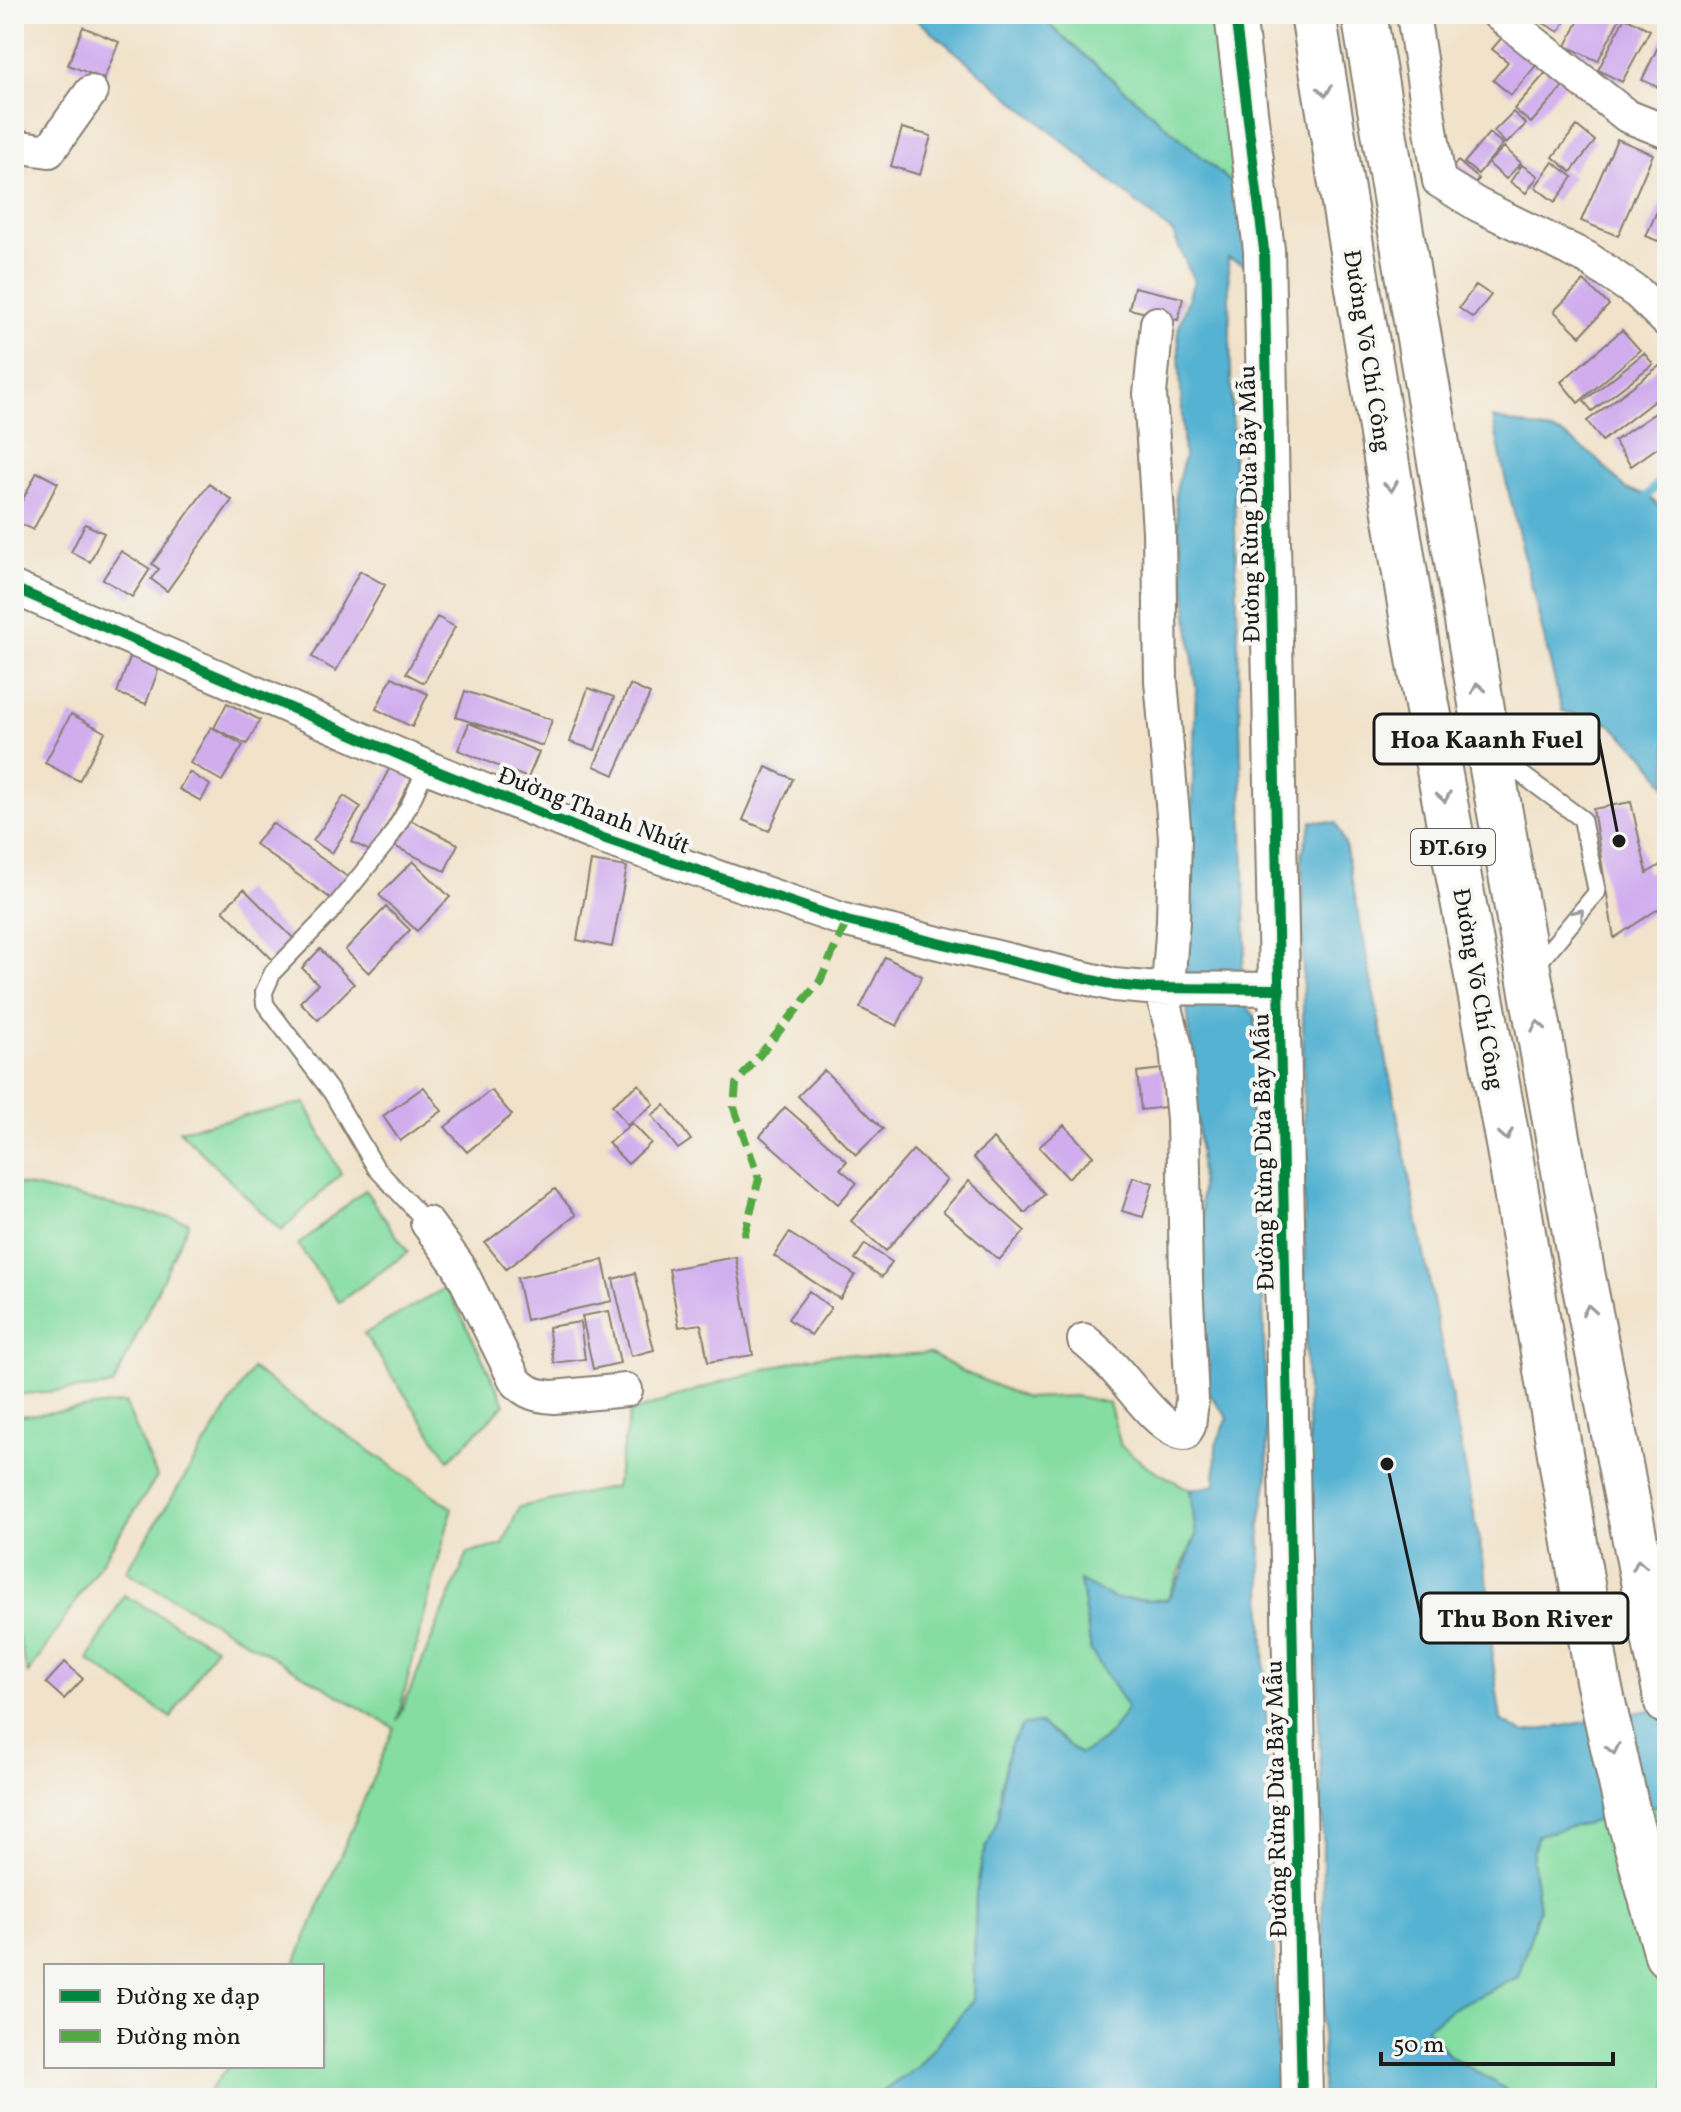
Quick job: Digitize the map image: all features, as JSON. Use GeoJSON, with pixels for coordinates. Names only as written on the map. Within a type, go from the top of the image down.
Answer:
{"type":"FeatureCollection","features":[{"type":"Feature","properties":{"kind":"main road","name":"Đường Võ Chí Công"},"geometry":{"type":"LineString","coordinates":[[1313,14],[1423,683],[1509,1149],[1598,1680],[1629,1818],[1667,1955]]}},
{"type":"Feature","properties":{"kind":"main road","name":"ĐT.619"},"geometry":{"type":"LineString","coordinates":[[1364,14],[1529,974],[1601,1375],[1663,1686]]}},
{"type":"Feature","properties":{"kind":"street","name":"Đường Rừng Dừa Bảy Mẫu"},"geometry":{"type":"LineString","coordinates":[[1235,14],[1264,250],[1271,989],[1302,2098]]}},
{"type":"Feature","properties":{"kind":"street"},"geometry":{"type":"LineString","coordinates":[[1413,14],[1439,181],[1478,205],[1587,258],[1638,293],[1667,321]]}},
{"type":"Feature","properties":{"kind":"street"},"geometry":{"type":"LineString","coordinates":[[1498,14],[1627,116],[1667,132]]}},
{"type":"Feature","properties":{"kind":"street"},"geometry":{"type":"LineString","coordinates":[[14,146],[49,151],[91,92]]}},
{"type":"Feature","properties":{"kind":"street"},"geometry":{"type":"LineString","coordinates":[[1084,1340],[1163,1423],[1178,1433],[1185,1433],[1189,1426],[1192,1401],[1183,1119],[1171,988],[1175,837],[1161,681],[1159,531],[1150,394],[1157,323]]}},
{"type":"Feature","properties":{"kind":"street","name":"Đường Thanh Nhứt"},"geometry":{"type":"LineString","coordinates":[[14,588],[427,767],[603,838],[847,921],[1114,985],[1271,989]]}},
{"type":"Feature","properties":{"kind":"street"},"geometry":{"type":"LineString","coordinates":[[427,1223],[458,1265],[515,1380],[524,1390],[554,1397],[626,1390]]}},
{"type":"Feature","properties":{"kind":"lane"},"geometry":{"type":"LineString","coordinates":[[1489,750],[1582,819],[1597,892],[1529,974]]}},
{"type":"Feature","properties":{"kind":"lane"},"geometry":{"type":"LineString","coordinates":[[427,767],[388,841],[330,913],[273,972],[264,992],[265,1004],[332,1093],[376,1168],[427,1223]]}},
{"type":"Feature","properties":{"kind":"green space"},"geometry":{"type":"Polygon","coordinates":[[[1037,14],[1220,14],[1249,198],[1037,14]]]}},
{"type":"Feature","properties":{"kind":"green space"},"geometry":{"type":"Polygon","coordinates":[[[305,1103],[341,1174],[281,1231],[179,1130],[305,1103]]]}},
{"type":"Feature","properties":{"kind":"green space"},"geometry":{"type":"Polygon","coordinates":[[[14,1183],[189,1222],[113,1386],[14,1395],[14,1183]]]}},
{"type":"Feature","properties":{"kind":"green space"},"geometry":{"type":"Polygon","coordinates":[[[365,1190],[408,1252],[339,1302],[298,1245],[365,1190]]]}},
{"type":"Feature","properties":{"kind":"green space"},"geometry":{"type":"Polygon","coordinates":[[[447,1287],[505,1404],[449,1460],[364,1334],[447,1287]]]}},
{"type":"Feature","properties":{"kind":"green space"},"geometry":{"type":"Polygon","coordinates":[[[929,1353],[1025,1398],[1075,1396],[1109,1403],[1121,1446],[1147,1466],[1190,1490],[1196,1535],[1167,1600],[1115,1599],[1081,1582],[1091,1651],[1127,1707],[1108,1735],[1080,1754],[1041,1724],[1022,1726],[1010,1746],[1001,1787],[999,1815],[982,1860],[976,1893],[973,2000],[918,2067],[873,2098],[204,2098],[226,2068],[324,2068],[324,1964],[295,1964],[394,1728],[126,1571],[252,1369],[452,1508],[397,1721],[468,1553],[503,1545],[519,1507],[615,1487],[630,1413],[726,1380],[807,1358],[835,1354],[864,1357],[929,1353]]]}},
{"type":"Feature","properties":{"kind":"green space"},"geometry":{"type":"Polygon","coordinates":[[[125,1403],[157,1477],[28,1674],[14,1623],[14,1417],[125,1403]]]}},
{"type":"Feature","properties":{"kind":"green space"},"geometry":{"type":"Polygon","coordinates":[[[124,1595],[215,1647],[171,1718],[88,1660],[124,1595]]]}},
{"type":"Feature","properties":{"kind":"green space"},"geometry":{"type":"Polygon","coordinates":[[[1667,1804],[1667,2098],[1513,2098],[1504,2088],[1450,2056],[1425,2028],[1455,2007],[1518,1977],[1539,1909],[1532,1859],[1537,1835],[1667,1804]]]}},
{"type":"Feature","properties":{"kind":"water"},"geometry":{"type":"Polygon","coordinates":[[[910,14],[1037,14],[1249,198],[1258,270],[1228,258],[1246,947],[1237,994],[1255,1016],[1268,1476],[1260,1525],[1279,2098],[873,2098],[918,2067],[973,2000],[976,1893],[982,1860],[999,1815],[1001,1787],[1010,1746],[1022,1725],[1041,1724],[1080,1754],[1108,1735],[1127,1707],[1091,1651],[1080,1581],[1115,1599],[1167,1600],[1182,1574],[1196,1535],[1190,1490],[1215,1485],[1216,1444],[1228,1418],[1207,1391],[1200,1154],[1186,993],[1196,688],[1175,495],[1184,458],[1178,330],[1194,281],[1173,233],[910,14]]]}},
{"type":"Feature","properties":{"kind":"water"},"geometry":{"type":"Polygon","coordinates":[[[1493,418],[1562,434],[1595,457],[1626,489],[1647,495],[1667,513],[1667,788],[1648,759],[1610,724],[1562,711],[1493,418]]]}},
{"type":"Feature","properties":{"kind":"water"},"geometry":{"type":"Polygon","coordinates":[[[1312,821],[1336,823],[1345,844],[1489,1591],[1493,1662],[1501,1720],[1524,1733],[1667,1707],[1667,1804],[1537,1835],[1532,1859],[1539,1909],[1518,1977],[1455,2007],[1426,2028],[1450,2056],[1504,2088],[1513,2098],[1322,2098],[1323,1835],[1305,1338],[1302,853],[1312,821]]]}},
{"type":"Feature","properties":{"kind":"building"},"geometry":{"type":"Polygon","coordinates":[[[1541,14],[1569,14],[1559,32],[1538,20],[1541,14]]]}},
{"type":"Feature","properties":{"kind":"building"},"geometry":{"type":"Polygon","coordinates":[[[1582,14],[1622,14],[1598,61],[1566,46],[1582,14]]]}},
{"type":"Feature","properties":{"kind":"building"},"geometry":{"type":"Polygon","coordinates":[[[1625,17],[1650,30],[1622,82],[1598,70],[1625,17]]]}},
{"type":"Feature","properties":{"kind":"building"},"geometry":{"type":"Polygon","coordinates":[[[83,27],[119,42],[104,79],[68,65],[83,27]]]}},
{"type":"Feature","properties":{"kind":"building"},"geometry":{"type":"Polygon","coordinates":[[[1667,28],[1667,72],[1660,88],[1642,80],[1667,28]]]}},
{"type":"Feature","properties":{"kind":"building"},"geometry":{"type":"Polygon","coordinates":[[[1505,34],[1539,62],[1511,95],[1493,80],[1508,62],[1492,49],[1505,34]]]}},
{"type":"Feature","properties":{"kind":"building"},"geometry":{"type":"Polygon","coordinates":[[[1549,69],[1565,84],[1531,123],[1514,109],[1549,69]]]}},
{"type":"Feature","properties":{"kind":"building"},"geometry":{"type":"Polygon","coordinates":[[[1513,112],[1526,124],[1506,144],[1494,131],[1513,112]]]}},
{"type":"Feature","properties":{"kind":"building"},"geometry":{"type":"Polygon","coordinates":[[[1577,126],[1595,141],[1571,172],[1553,157],[1577,126]]]}},
{"type":"Feature","properties":{"kind":"building"},"geometry":{"type":"Polygon","coordinates":[[[902,128],[931,136],[920,175],[891,166],[902,128]]]}},
{"type":"Feature","properties":{"kind":"building"},"geometry":{"type":"Polygon","coordinates":[[[1489,133],[1503,144],[1478,174],[1464,163],[1489,133]]]}},
{"type":"Feature","properties":{"kind":"building"},"geometry":{"type":"Polygon","coordinates":[[[1617,139],[1653,154],[1618,236],[1581,221],[1617,139]]]}},
{"type":"Feature","properties":{"kind":"building"},"geometry":{"type":"Polygon","coordinates":[[[1504,147],[1521,163],[1506,179],[1488,163],[1504,147]]]}},
{"type":"Feature","properties":{"kind":"building"},"geometry":{"type":"Polygon","coordinates":[[[1458,161],[1479,179],[1466,193],[1446,175],[1458,161]]]}},
{"type":"Feature","properties":{"kind":"building"},"geometry":{"type":"Polygon","coordinates":[[[1553,162],[1573,177],[1555,202],[1535,187],[1553,162]]]}},
{"type":"Feature","properties":{"kind":"building"},"geometry":{"type":"Polygon","coordinates":[[[1522,165],[1538,176],[1526,193],[1510,182],[1522,165]]]}},
{"type":"Feature","properties":{"kind":"building"},"geometry":{"type":"Polygon","coordinates":[[[1667,189],[1667,245],[1646,236],[1667,189]]]}},
{"type":"Feature","properties":{"kind":"building"},"geometry":{"type":"Polygon","coordinates":[[[1584,281],[1609,305],[1580,336],[1554,311],[1584,281]]]}},
{"type":"Feature","properties":{"kind":"building"},"geometry":{"type":"Polygon","coordinates":[[[1476,285],[1491,295],[1473,318],[1459,308],[1476,285]]]}},
{"type":"Feature","properties":{"kind":"building"},"geometry":{"type":"Polygon","coordinates":[[[1134,287],[1183,298],[1178,320],[1129,309],[1134,287]]]}},
{"type":"Feature","properties":{"kind":"building"},"geometry":{"type":"Polygon","coordinates":[[[1622,330],[1640,350],[1578,403],[1561,382],[1622,330]]]}},
{"type":"Feature","properties":{"kind":"building"},"geometry":{"type":"Polygon","coordinates":[[[1644,353],[1653,364],[1592,411],[1584,401],[1644,353]]]}},
{"type":"Feature","properties":{"kind":"building"},"geometry":{"type":"Polygon","coordinates":[[[1662,364],[1667,371],[1667,391],[1602,441],[1587,421],[1662,364]]]}},
{"type":"Feature","properties":{"kind":"building"},"geometry":{"type":"Polygon","coordinates":[[[1667,405],[1667,441],[1631,466],[1614,441],[1667,405]]]}},
{"type":"Feature","properties":{"kind":"building"},"geometry":{"type":"Polygon","coordinates":[[[37,472],[58,483],[33,530],[14,520],[14,516],[37,472]]]}},
{"type":"Feature","properties":{"kind":"building"},"geometry":{"type":"Polygon","coordinates":[[[209,484],[232,500],[167,591],[151,579],[159,569],[152,564],[209,484]]]}},
{"type":"Feature","properties":{"kind":"building"},"geometry":{"type":"Polygon","coordinates":[[[85,524],[104,533],[90,562],[71,552],[85,524]]]}},
{"type":"Feature","properties":{"kind":"building"},"geometry":{"type":"Polygon","coordinates":[[[121,551],[150,569],[132,597],[103,579],[121,551]]]}},
{"type":"Feature","properties":{"kind":"building"},"geometry":{"type":"Polygon","coordinates":[[[360,571],[385,585],[336,671],[312,657],[360,571]]]}},
{"type":"Feature","properties":{"kind":"building"},"geometry":{"type":"Polygon","coordinates":[[[437,617],[455,627],[424,683],[406,673],[437,617]]]}},
{"type":"Feature","properties":{"kind":"building"},"geometry":{"type":"Polygon","coordinates":[[[131,655],[160,665],[146,704],[117,693],[131,655]]]}},
{"type":"Feature","properties":{"kind":"building"},"geometry":{"type":"Polygon","coordinates":[[[392,677],[428,694],[412,727],[376,709],[392,677]]]}},
{"type":"Feature","properties":{"kind":"building"},"geometry":{"type":"Polygon","coordinates":[[[630,685],[650,694],[614,775],[594,766],[630,685]]]}},
{"type":"Feature","properties":{"kind":"building"},"geometry":{"type":"Polygon","coordinates":[[[588,688],[614,697],[595,750],[570,742],[588,688]]]}},
{"type":"Feature","properties":{"kind":"building"},"geometry":{"type":"Polygon","coordinates":[[[465,691],[552,720],[543,746],[456,717],[465,691]]]}},
{"type":"Feature","properties":{"kind":"building"},"geometry":{"type":"Polygon","coordinates":[[[227,703],[260,720],[247,744],[214,728],[227,703]]]}},
{"type":"Feature","properties":{"kind":"building"},"geometry":{"type":"Polygon","coordinates":[[[71,714],[105,732],[79,781],[45,763],[71,714]]]}},
{"type":"Feature","properties":{"kind":"building"},"geometry":{"type":"Polygon","coordinates":[[[469,723],[539,752],[528,778],[458,750],[469,723]]]}},
{"type":"Feature","properties":{"kind":"building"},"geometry":{"type":"Polygon","coordinates":[[[211,727],[243,745],[222,781],[190,763],[211,727]]]}},
{"type":"Feature","properties":{"kind":"building"},"geometry":{"type":"Polygon","coordinates":[[[390,767],[412,778],[374,853],[352,842],[390,767]]]}},
{"type":"Feature","properties":{"kind":"building"},"geometry":{"type":"Polygon","coordinates":[[[766,767],[793,779],[769,831],[743,820],[766,767]]]}},
{"type":"Feature","properties":{"kind":"building"},"geometry":{"type":"Polygon","coordinates":[[[189,772],[210,785],[201,801],[179,789],[189,772]]]}},
{"type":"Feature","properties":{"kind":"building"},"geometry":{"type":"Polygon","coordinates":[[[344,796],[361,807],[332,853],[313,841],[344,796]]]}},
{"type":"Feature","properties":{"kind":"building"},"geometry":{"type":"Polygon","coordinates":[[[1631,802],[1647,873],[1667,861],[1667,903],[1614,938],[1593,809],[1631,802]]]}},
{"type":"Feature","properties":{"kind":"building"},"geometry":{"type":"Polygon","coordinates":[[[406,818],[458,844],[445,871],[392,845],[406,818]]]}},
{"type":"Feature","properties":{"kind":"building"},"geometry":{"type":"Polygon","coordinates":[[[272,823],[349,878],[333,900],[255,844],[272,823]]]}},
{"type":"Feature","properties":{"kind":"building"},"geometry":{"type":"Polygon","coordinates":[[[413,861],[450,897],[417,931],[379,895],[413,861]]]}},
{"type":"Feature","properties":{"kind":"building"},"geometry":{"type":"Polygon","coordinates":[[[591,861],[627,867],[612,947],[577,940],[591,861]]]}},
{"type":"Feature","properties":{"kind":"building"},"geometry":{"type":"Polygon","coordinates":[[[244,889],[297,942],[275,962],[223,910],[244,889]]]}},
{"type":"Feature","properties":{"kind":"building"},"geometry":{"type":"Polygon","coordinates":[[[386,907],[410,930],[369,973],[345,950],[386,907]]]}},
{"type":"Feature","properties":{"kind":"building"},"geometry":{"type":"Polygon","coordinates":[[[320,949],[354,984],[318,1020],[300,1002],[318,984],[302,968],[320,949]]]}},
{"type":"Feature","properties":{"kind":"building"},"geometry":{"type":"Polygon","coordinates":[[[885,957],[922,976],[897,1026],[860,1008],[885,957]]]}},
{"type":"Feature","properties":{"kind":"building"},"geometry":{"type":"Polygon","coordinates":[[[1162,1069],[1166,1107],[1141,1110],[1137,1072],[1162,1069]]]}},
{"type":"Feature","properties":{"kind":"building"},"geometry":{"type":"Polygon","coordinates":[[[824,1070],[883,1129],[856,1155],[798,1096],[824,1070]]]}},
{"type":"Feature","properties":{"kind":"building"},"geometry":{"type":"Polygon","coordinates":[[[639,1084],[654,1104],[627,1125],[612,1105],[639,1084]]]}},
{"type":"Feature","properties":{"kind":"building"},"geometry":{"type":"Polygon","coordinates":[[[424,1087],[442,1111],[400,1141],[383,1116],[424,1087]]]}},
{"type":"Feature","properties":{"kind":"building"},"geometry":{"type":"Polygon","coordinates":[[[491,1090],[512,1115],[467,1152],[445,1127],[491,1090]]]}},
{"type":"Feature","properties":{"kind":"building"},"geometry":{"type":"Polygon","coordinates":[[[665,1105],[691,1140],[678,1149],[652,1115],[665,1105]]]}},
{"type":"Feature","properties":{"kind":"building"},"geometry":{"type":"Polygon","coordinates":[[[785,1107],[847,1161],[840,1169],[857,1183],[838,1204],[760,1136],[785,1107]]]}},
{"type":"Feature","properties":{"kind":"building"},"geometry":{"type":"Polygon","coordinates":[[[632,1123],[651,1143],[628,1164],[608,1143],[632,1123]]]}},
{"type":"Feature","properties":{"kind":"building"},"geometry":{"type":"Polygon","coordinates":[[[1064,1125],[1093,1156],[1068,1178],[1039,1147],[1064,1125]]]}},
{"type":"Feature","properties":{"kind":"building"},"geometry":{"type":"Polygon","coordinates":[[[993,1139],[1045,1194],[1025,1213],[973,1157],[993,1139]]]}},
{"type":"Feature","properties":{"kind":"building"},"geometry":{"type":"Polygon","coordinates":[[[913,1150],[947,1180],[886,1251],[851,1221],[913,1150]]]}},
{"type":"Feature","properties":{"kind":"building"},"geometry":{"type":"Polygon","coordinates":[[[1133,1177],[1153,1183],[1143,1217],[1122,1211],[1133,1177]]]}},
{"type":"Feature","properties":{"kind":"building"},"geometry":{"type":"Polygon","coordinates":[[[969,1181],[1025,1231],[999,1260],[943,1211],[969,1181]]]}},
{"type":"Feature","properties":{"kind":"building"},"geometry":{"type":"Polygon","coordinates":[[[555,1189],[576,1215],[506,1269],[485,1243],[555,1189]]]}},
{"type":"Feature","properties":{"kind":"building"},"geometry":{"type":"Polygon","coordinates":[[[789,1233],[855,1275],[840,1299],[774,1256],[789,1233]]]}},
{"type":"Feature","properties":{"kind":"building"},"geometry":{"type":"Polygon","coordinates":[[[865,1244],[892,1262],[882,1277],[855,1259],[865,1244]]]}},
{"type":"Feature","properties":{"kind":"building"},"geometry":{"type":"Polygon","coordinates":[[[736,1257],[753,1355],[708,1362],[701,1324],[679,1327],[669,1269],[736,1257]]]}},
{"type":"Feature","properties":{"kind":"building"},"geometry":{"type":"Polygon","coordinates":[[[603,1260],[612,1301],[526,1320],[517,1278],[603,1260]]]}},
{"type":"Feature","properties":{"kind":"building"},"geometry":{"type":"Polygon","coordinates":[[[635,1273],[654,1350],[631,1356],[613,1279],[635,1273]]]}},
{"type":"Feature","properties":{"kind":"building"},"geometry":{"type":"Polygon","coordinates":[[[809,1291],[831,1308],[811,1335],[788,1319],[809,1291]]]}},
{"type":"Feature","properties":{"kind":"building"},"geometry":{"type":"Polygon","coordinates":[[[609,1311],[620,1363],[593,1369],[582,1316],[609,1311]]]}},
{"type":"Feature","properties":{"kind":"building"},"geometry":{"type":"Polygon","coordinates":[[[580,1322],[585,1359],[554,1363],[548,1327],[580,1322]]]}},
{"type":"Feature","properties":{"kind":"building"},"geometry":{"type":"Polygon","coordinates":[[[65,1662],[83,1679],[64,1699],[46,1683],[65,1662]]]}},
{"type":"Feature","properties":{"kind":"waterway"},"geometry":{"type":"LineString","coordinates":[[1640,504],[1667,474]]}},
{"type":"Feature","properties":{"kind":"marked path"},"geometry":{"type":"LineString","coordinates":[[744,1236],[759,1179],[734,1108],[736,1084],[820,981],[847,921]]}},
{"type":"Feature","properties":{"kind":"cycle path"},"geometry":{"type":"LineString","coordinates":[[1235,14],[1264,250],[1302,2098]]}},
{"type":"Feature","properties":{"kind":"cycle path"},"geometry":{"type":"LineString","coordinates":[[14,588],[427,767],[603,838],[847,921],[1114,985],[1280,989]]}},
{"type":"Feature","properties":{"kind":"place","name":"Hoa Kaanh Fuel"},"geometry":{"type":"Point","coordinates":[1619,841]}},
{"type":"Feature","properties":{"kind":"place","name":"Thu Bon River"},"geometry":{"type":"Point","coordinates":[1387,1464]}}]}
